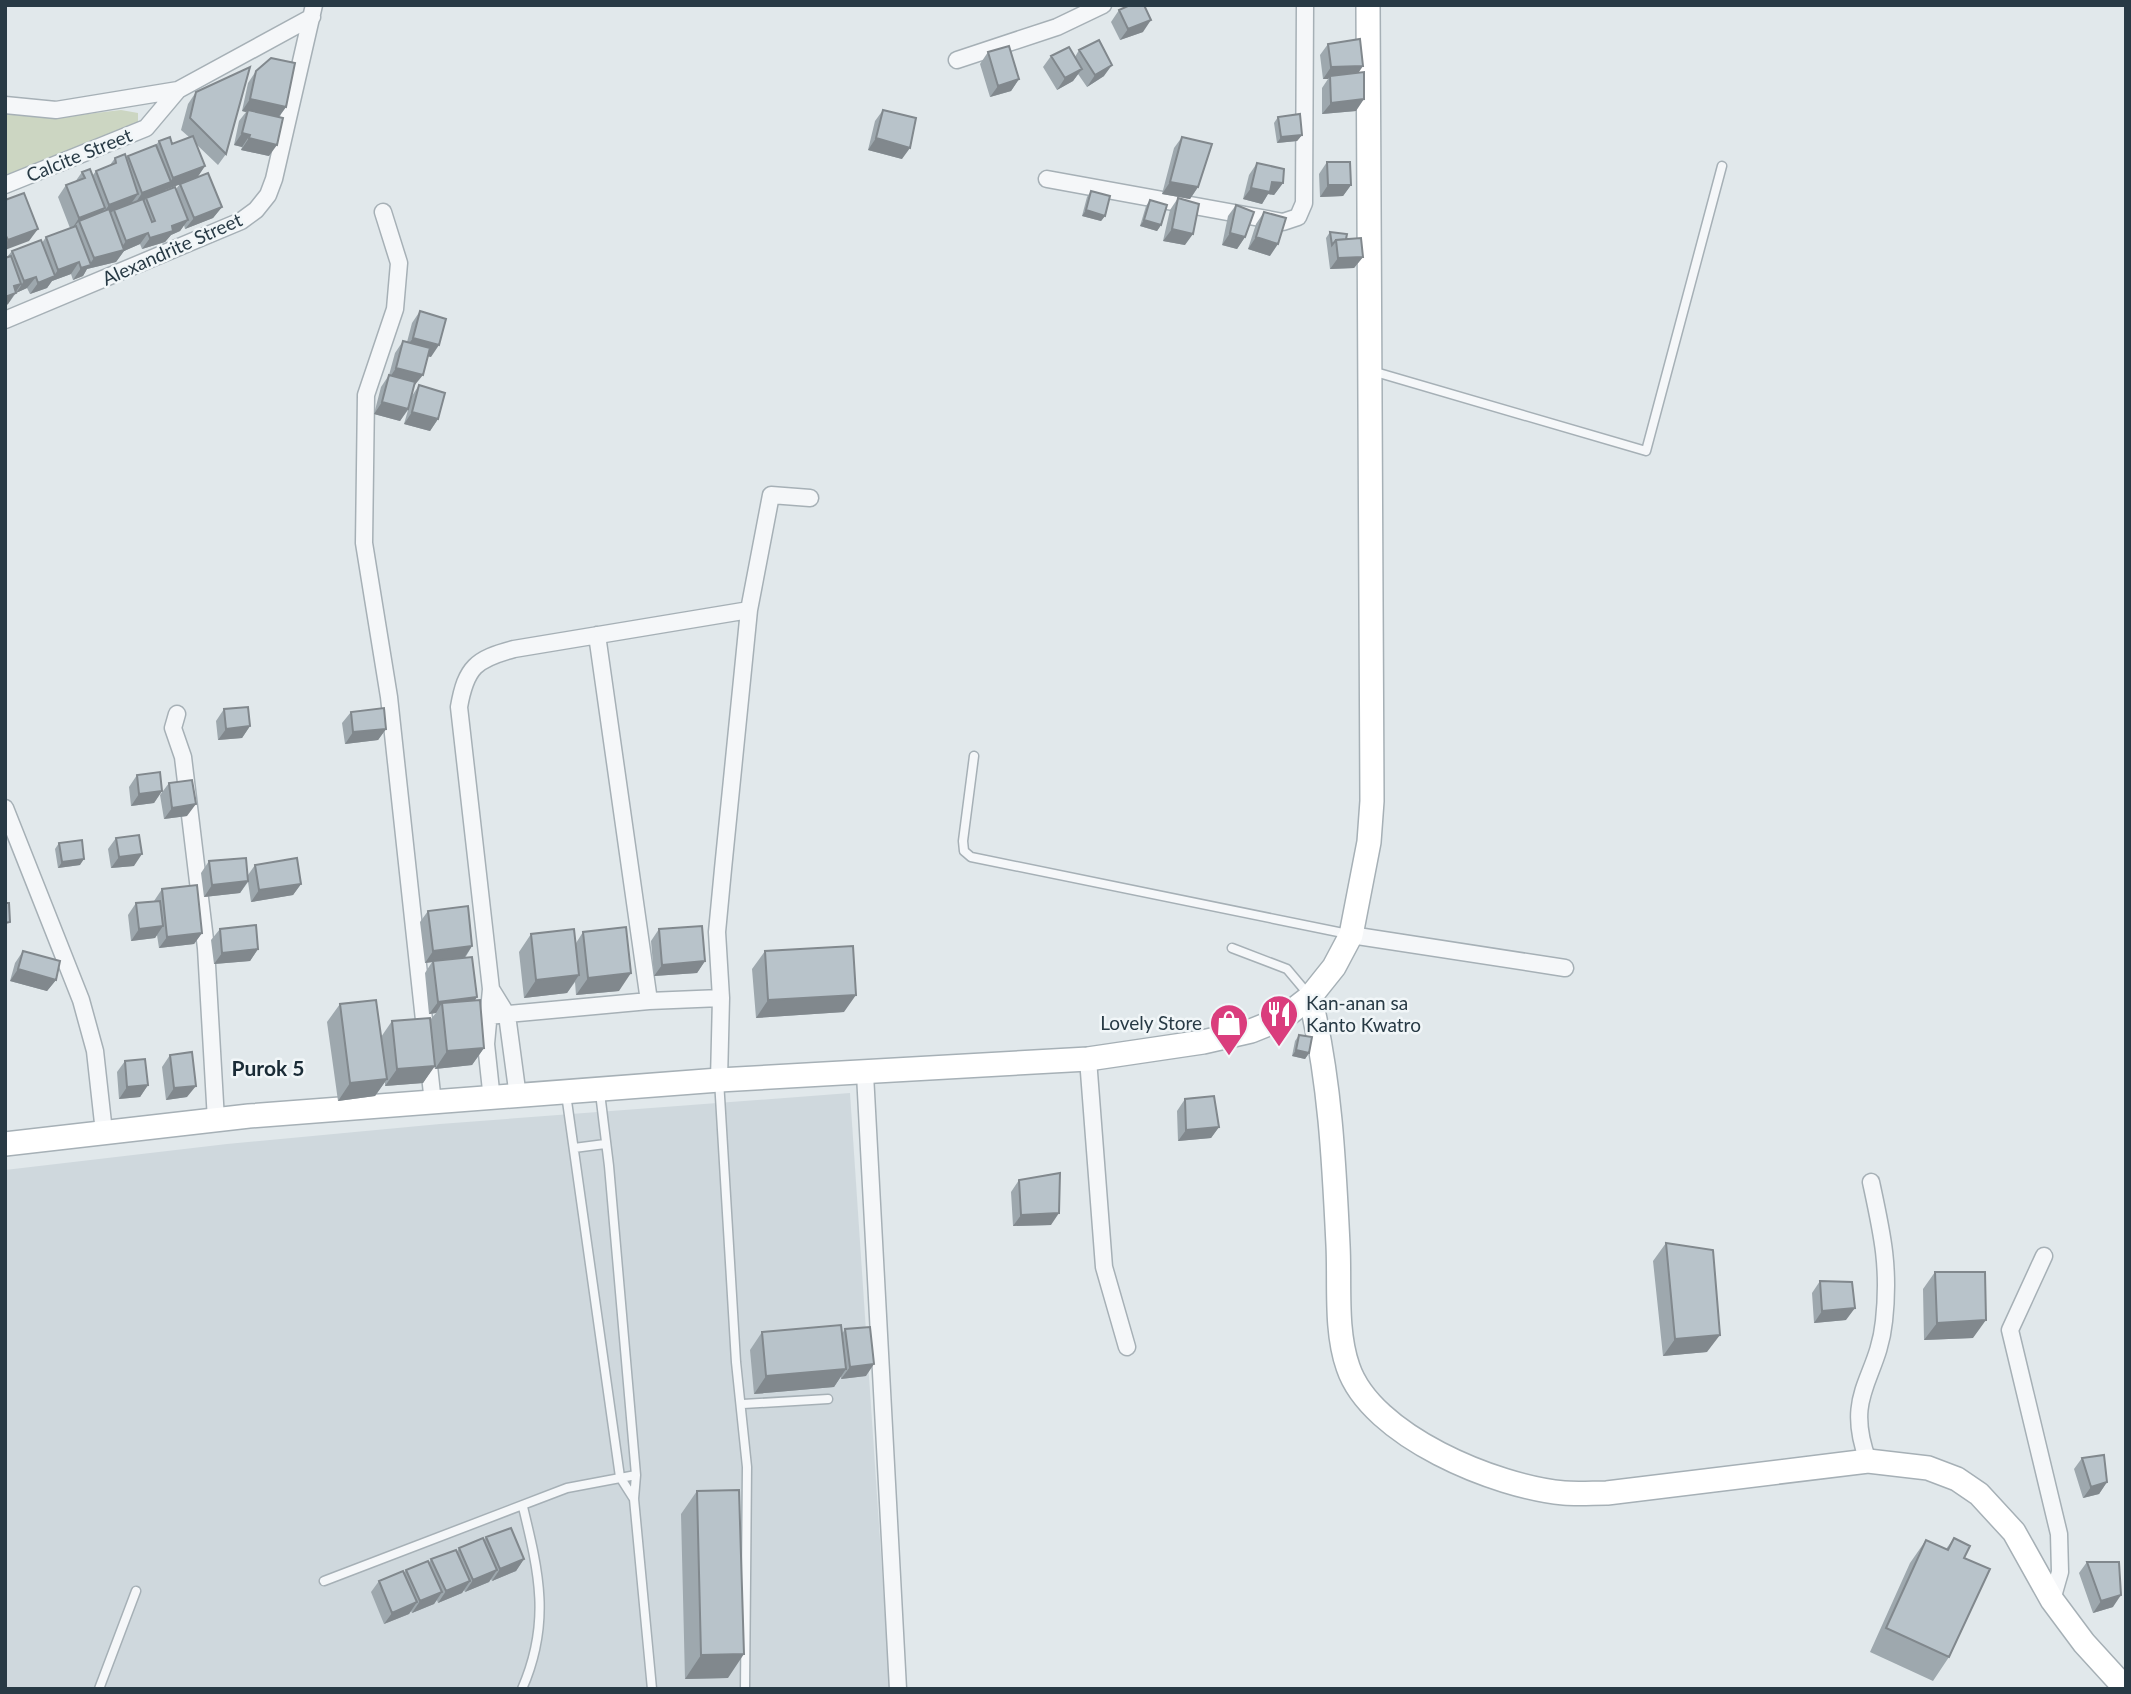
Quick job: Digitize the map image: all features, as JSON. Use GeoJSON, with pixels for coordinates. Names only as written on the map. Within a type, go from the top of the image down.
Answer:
{"type":"FeatureCollection","features":[{"type":"Feature","properties":{"kind":"street"},"geometry":{"type":"LineString","coordinates":[[957,60],[1057,27],[1103,5]]}},
{"type":"Feature","properties":{"kind":"street"},"geometry":{"type":"LineString","coordinates":[[1047,179],[1283,222],[1298,217],[1304,203],[1305,5]]}},
{"type":"Feature","properties":{"kind":"street"},"geometry":{"type":"LineString","coordinates":[[5,1144],[216,1120],[719,1080],[864,1074],[1088,1059],[1203,1042],[1251,1031],[1283,1018],[1310,997],[1334,967],[1351,935],[1369,842],[1374,752],[1368,5]]}},
{"type":"Feature","properties":{"kind":"street"},"geometry":{"type":"LineString","coordinates":[[5,105],[56,110],[178,90],[313,11]]}},
{"type":"Feature","properties":{"kind":"street","name":"Alexandrite Street"},"geometry":{"type":"LineString","coordinates":[[5,320],[241,221],[256,210],[268,195],[280,156],[313,11]]}},
{"type":"Feature","properties":{"kind":"street","name":"Calcite Street"},"geometry":{"type":"LineString","coordinates":[[5,185],[146,128],[178,90]]}},
{"type":"Feature","properties":{"kind":"street"},"geometry":{"type":"LineString","coordinates":[[383,212],[399,264],[395,309],[366,396],[364,543],[388,697],[433,1103]]}},
{"type":"Feature","properties":{"kind":"street"},"geometry":{"type":"LineString","coordinates":[[719,1080],[722,998],[718,932],[749,610],[771,495],[810,498]]}},
{"type":"Feature","properties":{"kind":"street"},"geometry":{"type":"LineString","coordinates":[[492,1100],[487,1016],[491,989],[460,707],[463,688],[471,669],[487,656],[749,610]]}},
{"type":"Feature","properties":{"kind":"street"},"geometry":{"type":"LineString","coordinates":[[597,635],[649,1000]]}},
{"type":"Feature","properties":{"kind":"street"},"geometry":{"type":"LineString","coordinates":[[177,714],[173,728],[183,757],[206,948],[216,1120]]}},
{"type":"Feature","properties":{"kind":"street"},"geometry":{"type":"LineString","coordinates":[[5,808],[81,1000],[95,1051],[104,1132]]}},
{"type":"Feature","properties":{"kind":"street"},"geometry":{"type":"LineString","coordinates":[[1351,935],[1565,968]]}},
{"type":"Feature","properties":{"kind":"street"},"geometry":{"type":"LineString","coordinates":[[491,989],[507,1014],[518,1097]]}},
{"type":"Feature","properties":{"kind":"street"},"geometry":{"type":"LineString","coordinates":[[1310,997],[1326,1070],[1332,1115],[1341,1326],[1347,1365],[1359,1392],[1377,1413],[1418,1440],[1475,1469],[1526,1486],[1564,1493],[1607,1493],[1868,1461],[1928,1468],[1957,1479],[1979,1494],[2014,1532],[2052,1600],[2084,1643],[2126,1689]]}},
{"type":"Feature","properties":{"kind":"street"},"geometry":{"type":"LineString","coordinates":[[487,1016],[649,1000],[722,998]]}},
{"type":"Feature","properties":{"kind":"street"},"geometry":{"type":"LineString","coordinates":[[1088,1059],[1104,1267],[1127,1347]]}},
{"type":"Feature","properties":{"kind":"street"},"geometry":{"type":"LineString","coordinates":[[864,1074],[898,1689]]}},
{"type":"Feature","properties":{"kind":"street"},"geometry":{"type":"LineString","coordinates":[[1868,1461],[1857,1421],[1860,1398],[1884,1325],[1888,1262],[1871,1182]]}},
{"type":"Feature","properties":{"kind":"street"},"geometry":{"type":"LineString","coordinates":[[2044,1256],[2010,1330],[2059,1534],[2060,1572],[2052,1600]]}},
{"type":"Feature","properties":{"kind":"lane"},"geometry":{"type":"LineString","coordinates":[[1372,371],[1646,451],[1722,166]]}},
{"type":"Feature","properties":{"kind":"lane"},"geometry":{"type":"LineString","coordinates":[[974,756],[963,841],[964,851],[971,857],[1351,935]]}},
{"type":"Feature","properties":{"kind":"lane"},"geometry":{"type":"LineString","coordinates":[[1232,948],[1287,969],[1310,997]]}},
{"type":"Feature","properties":{"kind":"lane"},"geometry":{"type":"LineString","coordinates":[[719,1080],[736,1362],[743,1404],[747,1467],[745,1689]]}},
{"type":"Feature","properties":{"kind":"lane"},"geometry":{"type":"LineString","coordinates":[[600,1091],[636,1475],[634,1499],[652,1689]]}},
{"type":"Feature","properties":{"kind":"lane"},"geometry":{"type":"LineString","coordinates":[[566,1094],[620,1477],[634,1499]]}},
{"type":"Feature","properties":{"kind":"lane"},"geometry":{"type":"LineString","coordinates":[[574,1149],[605,1144]]}},
{"type":"Feature","properties":{"kind":"lane"},"geometry":{"type":"LineString","coordinates":[[743,1404],[828,1399]]}},
{"type":"Feature","properties":{"kind":"lane"},"geometry":{"type":"LineString","coordinates":[[324,1581],[567,1488],[636,1475]]}},
{"type":"Feature","properties":{"kind":"lane"},"geometry":{"type":"LineString","coordinates":[[522,1689],[539,1639],[541,1602],[538,1570],[523,1507]]}},
{"type":"Feature","properties":{"kind":"lane"},"geometry":{"type":"LineString","coordinates":[[99,1689],[136,1591]]}},
{"type":"Feature","properties":{"kind":"shaded area"},"geometry":{"type":"Polygon","coordinates":[[[850,1093],[890,1689],[5,1689],[5,1170],[227,1144],[440,1124],[850,1093]]]}},
{"type":"Feature","properties":{"kind":"green space"},"geometry":{"type":"Polygon","coordinates":[[[121,110],[138,113],[138,122],[5,180],[5,111],[53,118],[121,110]]]}},
{"type":"Feature","properties":{"kind":"building"},"geometry":{"type":"Polygon","coordinates":[[[1130,5],[1144,5],[1151,20],[1128,29],[1119,10],[1130,5]]]}},
{"type":"Feature","properties":{"kind":"building"},"geometry":{"type":"Polygon","coordinates":[[[1360,39],[1363,66],[1331,67],[1328,44],[1360,39]]]}},
{"type":"Feature","properties":{"kind":"building"},"geometry":{"type":"Polygon","coordinates":[[[1099,40],[1112,65],[1095,75],[1079,50],[1099,40]]]}},
{"type":"Feature","properties":{"kind":"building"},"geometry":{"type":"Polygon","coordinates":[[[1009,46],[1019,79],[998,86],[988,52],[1009,46]]]}},
{"type":"Feature","properties":{"kind":"building"},"geometry":{"type":"Polygon","coordinates":[[[1069,47],[1082,69],[1065,78],[1051,56],[1069,47]]]}},
{"type":"Feature","properties":{"kind":"building"},"geometry":{"type":"Polygon","coordinates":[[[271,58],[295,63],[286,107],[250,99],[256,71],[271,58]]]}},
{"type":"Feature","properties":{"kind":"building"},"geometry":{"type":"Polygon","coordinates":[[[250,67],[226,154],[190,118],[196,92],[250,67]]]}},
{"type":"Feature","properties":{"kind":"building"},"geometry":{"type":"Polygon","coordinates":[[[1364,72],[1364,99],[1331,103],[1330,76],[1364,72]]]}},
{"type":"Feature","properties":{"kind":"building"},"geometry":{"type":"Polygon","coordinates":[[[248,110],[283,118],[277,145],[249,138],[250,135],[242,133],[248,110]]]}},
{"type":"Feature","properties":{"kind":"building"},"geometry":{"type":"Polygon","coordinates":[[[883,110],[916,118],[910,148],[876,138],[883,110]]]}},
{"type":"Feature","properties":{"kind":"building"},"geometry":{"type":"Polygon","coordinates":[[[1300,114],[1302,135],[1281,137],[1278,117],[1300,114]]]}},
{"type":"Feature","properties":{"kind":"building"},"geometry":{"type":"Polygon","coordinates":[[[193,136],[205,166],[173,178],[159,141],[170,137],[172,144],[193,136]]]}},
{"type":"Feature","properties":{"kind":"building"},"geometry":{"type":"Polygon","coordinates":[[[1182,137],[1212,144],[1198,187],[1170,182],[1182,137]]]}},
{"type":"Feature","properties":{"kind":"building"},"geometry":{"type":"Polygon","coordinates":[[[156,145],[171,182],[142,193],[128,156],[156,145]]]}},
{"type":"Feature","properties":{"kind":"building"},"geometry":{"type":"Polygon","coordinates":[[[125,154],[138,194],[109,205],[96,171],[116,163],[115,158],[125,154]]]}},
{"type":"Feature","properties":{"kind":"building"},"geometry":{"type":"Polygon","coordinates":[[[1327,162],[1350,162],[1351,185],[1328,185],[1327,162]]]}},
{"type":"Feature","properties":{"kind":"building"},"geometry":{"type":"Polygon","coordinates":[[[1257,163],[1284,169],[1283,183],[1272,182],[1270,192],[1251,188],[1257,163]]]}},
{"type":"Feature","properties":{"kind":"building"},"geometry":{"type":"Polygon","coordinates":[[[90,169],[105,208],[79,218],[66,185],[85,178],[82,172],[90,169]]]}},
{"type":"Feature","properties":{"kind":"building"},"geometry":{"type":"Polygon","coordinates":[[[208,173],[222,207],[194,218],[180,184],[208,173]]]}},
{"type":"Feature","properties":{"kind":"building"},"geometry":{"type":"Polygon","coordinates":[[[175,187],[188,220],[172,226],[173,231],[150,238],[148,233],[126,241],[114,210],[143,199],[152,222],[155,221],[146,198],[175,187]]]}},
{"type":"Feature","properties":{"kind":"building"},"geometry":{"type":"Polygon","coordinates":[[[1091,191],[1110,196],[1105,216],[1086,210],[1091,191]]]}},
{"type":"Feature","properties":{"kind":"building"},"geometry":{"type":"Polygon","coordinates":[[[24,193],[38,229],[8,240],[5,234],[5,200],[24,193]]]}},
{"type":"Feature","properties":{"kind":"building"},"geometry":{"type":"Polygon","coordinates":[[[1178,198],[1199,204],[1193,234],[1172,229],[1178,198]]]}},
{"type":"Feature","properties":{"kind":"building"},"geometry":{"type":"Polygon","coordinates":[[[1150,200],[1167,205],[1161,225],[1144,220],[1150,200]]]}},
{"type":"Feature","properties":{"kind":"building"},"geometry":{"type":"Polygon","coordinates":[[[1236,205],[1254,212],[1245,237],[1230,233],[1236,205]]]}},
{"type":"Feature","properties":{"kind":"building"},"geometry":{"type":"Polygon","coordinates":[[[109,209],[124,250],[94,258],[79,221],[109,209]]]}},
{"type":"Feature","properties":{"kind":"building"},"geometry":{"type":"Polygon","coordinates":[[[1264,212],[1286,218],[1278,244],[1256,237],[1264,212]]]}},
{"type":"Feature","properties":{"kind":"building"},"geometry":{"type":"Polygon","coordinates":[[[76,226],[91,265],[81,268],[79,262],[58,270],[46,237],[76,226]]]}},
{"type":"Feature","properties":{"kind":"building"},"geometry":{"type":"Polygon","coordinates":[[[1330,232],[1347,234],[1346,239],[1336,240],[1332,245],[1330,232]]]}},
{"type":"Feature","properties":{"kind":"building"},"geometry":{"type":"Polygon","coordinates":[[[1361,238],[1363,257],[1338,258],[1336,240],[1361,238]]]}},
{"type":"Feature","properties":{"kind":"building"},"geometry":{"type":"Polygon","coordinates":[[[41,240],[55,276],[38,283],[36,277],[24,281],[12,251],[41,240]]]}},
{"type":"Feature","properties":{"kind":"building"},"geometry":{"type":"Polygon","coordinates":[[[11,256],[21,284],[14,286],[16,293],[5,297],[5,258],[11,256]]]}},
{"type":"Feature","properties":{"kind":"building"},"geometry":{"type":"Polygon","coordinates":[[[420,311],[446,319],[439,345],[413,338],[420,311]]]}},
{"type":"Feature","properties":{"kind":"building"},"geometry":{"type":"Polygon","coordinates":[[[403,341],[430,348],[423,375],[396,368],[403,341]]]}},
{"type":"Feature","properties":{"kind":"building"},"geometry":{"type":"Polygon","coordinates":[[[389,375],[415,382],[408,409],[382,402],[389,375]]]}},
{"type":"Feature","properties":{"kind":"building"},"geometry":{"type":"Polygon","coordinates":[[[419,385],[445,393],[438,419],[412,412],[419,385]]]}},
{"type":"Feature","properties":{"kind":"building"},"geometry":{"type":"Polygon","coordinates":[[[248,707],[250,726],[226,729],[224,709],[248,707]]]}},
{"type":"Feature","properties":{"kind":"building"},"geometry":{"type":"Polygon","coordinates":[[[384,708],[386,729],[353,732],[351,712],[384,708]]]}},
{"type":"Feature","properties":{"kind":"building"},"geometry":{"type":"Polygon","coordinates":[[[160,772],[162,791],[139,794],[137,775],[160,772]]]}},
{"type":"Feature","properties":{"kind":"building"},"geometry":{"type":"Polygon","coordinates":[[[192,780],[196,804],[172,808],[169,783],[192,780]]]}},
{"type":"Feature","properties":{"kind":"building"},"geometry":{"type":"Polygon","coordinates":[[[139,835],[142,854],[119,857],[116,838],[139,835]]]}},
{"type":"Feature","properties":{"kind":"building"},"geometry":{"type":"Polygon","coordinates":[[[82,840],[84,859],[62,862],[59,843],[82,840]]]}},
{"type":"Feature","properties":{"kind":"building"},"geometry":{"type":"Polygon","coordinates":[[[246,858],[248,881],[212,885],[209,861],[246,858]]]}},
{"type":"Feature","properties":{"kind":"building"},"geometry":{"type":"Polygon","coordinates":[[[297,858],[301,884],[259,890],[255,865],[297,858]]]}},
{"type":"Feature","properties":{"kind":"building"},"geometry":{"type":"Polygon","coordinates":[[[197,885],[202,933],[167,937],[162,889],[197,885]]]}},
{"type":"Feature","properties":{"kind":"building"},"geometry":{"type":"Polygon","coordinates":[[[160,901],[163,926],[139,929],[136,903],[160,901]]]}},
{"type":"Feature","properties":{"kind":"building"},"geometry":{"type":"Polygon","coordinates":[[[5,903],[9,903],[10,922],[5,923],[5,903]]]}},
{"type":"Feature","properties":{"kind":"building"},"geometry":{"type":"Polygon","coordinates":[[[468,906],[472,946],[433,951],[428,911],[468,906]]]}},
{"type":"Feature","properties":{"kind":"building"},"geometry":{"type":"Polygon","coordinates":[[[256,925],[258,949],[222,953],[220,929],[256,925]]]}},
{"type":"Feature","properties":{"kind":"building"},"geometry":{"type":"Polygon","coordinates":[[[702,926],[705,961],[662,965],[659,929],[702,926]]]}},
{"type":"Feature","properties":{"kind":"building"},"geometry":{"type":"Polygon","coordinates":[[[626,927],[631,973],[588,978],[583,932],[626,927]]]}},
{"type":"Feature","properties":{"kind":"building"},"geometry":{"type":"Polygon","coordinates":[[[574,929],[579,975],[536,980],[531,934],[574,929]]]}},
{"type":"Feature","properties":{"kind":"building"},"geometry":{"type":"Polygon","coordinates":[[[853,946],[856,995],[768,1000],[765,951],[853,946]]]}},
{"type":"Feature","properties":{"kind":"building"},"geometry":{"type":"Polygon","coordinates":[[[23,951],[60,961],[56,980],[18,969],[23,951]]]}},
{"type":"Feature","properties":{"kind":"building"},"geometry":{"type":"Polygon","coordinates":[[[472,957],[477,997],[438,1002],[433,961],[472,957]]]}},
{"type":"Feature","properties":{"kind":"building"},"geometry":{"type":"Polygon","coordinates":[[[376,1000],[387,1079],[350,1083],[340,1004],[376,1000]]]}},
{"type":"Feature","properties":{"kind":"building"},"geometry":{"type":"Polygon","coordinates":[[[480,1000],[484,1048],[447,1051],[442,1003],[480,1000]]]}},
{"type":"Feature","properties":{"kind":"building"},"geometry":{"type":"Polygon","coordinates":[[[430,1018],[435,1066],[397,1069],[392,1021],[430,1018]]]}},
{"type":"Feature","properties":{"kind":"building"},"geometry":{"type":"Polygon","coordinates":[[[1299,1035],[1312,1037],[1309,1053],[1296,1050],[1299,1035]]]}},
{"type":"Feature","properties":{"kind":"building"},"geometry":{"type":"Polygon","coordinates":[[[192,1052],[196,1086],[174,1088],[170,1055],[192,1052]]]}},
{"type":"Feature","properties":{"kind":"building"},"geometry":{"type":"Polygon","coordinates":[[[145,1059],[148,1085],[127,1087],[125,1061],[145,1059]]]}},
{"type":"Feature","properties":{"kind":"building"},"geometry":{"type":"Polygon","coordinates":[[[1214,1096],[1219,1127],[1186,1130],[1185,1099],[1214,1096]]]}},
{"type":"Feature","properties":{"kind":"building"},"geometry":{"type":"Polygon","coordinates":[[[1060,1173],[1059,1213],[1021,1215],[1019,1180],[1060,1173]]]}},
{"type":"Feature","properties":{"kind":"building"},"geometry":{"type":"Polygon","coordinates":[[[1666,1243],[1713,1250],[1720,1335],[1675,1339],[1666,1243]]]}},
{"type":"Feature","properties":{"kind":"building"},"geometry":{"type":"Polygon","coordinates":[[[1935,1272],[1985,1272],[1986,1320],[1937,1323],[1935,1272]]]}},
{"type":"Feature","properties":{"kind":"building"},"geometry":{"type":"Polygon","coordinates":[[[1820,1281],[1852,1282],[1855,1308],[1822,1311],[1820,1281]]]}},
{"type":"Feature","properties":{"kind":"building"},"geometry":{"type":"Polygon","coordinates":[[[841,1325],[846,1369],[766,1376],[762,1332],[841,1325]]]}},
{"type":"Feature","properties":{"kind":"building"},"geometry":{"type":"Polygon","coordinates":[[[870,1327],[874,1364],[850,1367],[845,1329],[870,1327]]]}},
{"type":"Feature","properties":{"kind":"building"},"geometry":{"type":"Polygon","coordinates":[[[2104,1455],[2107,1482],[2091,1487],[2082,1458],[2104,1455]]]}},
{"type":"Feature","properties":{"kind":"building"},"geometry":{"type":"Polygon","coordinates":[[[739,1490],[744,1654],[701,1655],[697,1491],[739,1490]]]}},
{"type":"Feature","properties":{"kind":"building"},"geometry":{"type":"Polygon","coordinates":[[[511,1528],[524,1559],[500,1569],[486,1537],[511,1528]]]}},
{"type":"Feature","properties":{"kind":"building"},"geometry":{"type":"Polygon","coordinates":[[[483,1538],[497,1570],[473,1580],[459,1548],[483,1538]]]}},
{"type":"Feature","properties":{"kind":"building"},"geometry":{"type":"Polygon","coordinates":[[[1954,1538],[1970,1546],[1964,1558],[1990,1569],[1949,1657],[1886,1628],[1926,1540],[1948,1550],[1954,1538]]]}},
{"type":"Feature","properties":{"kind":"building"},"geometry":{"type":"Polygon","coordinates":[[[456,1550],[470,1581],[446,1591],[431,1559],[456,1550]]]}},
{"type":"Feature","properties":{"kind":"building"},"geometry":{"type":"Polygon","coordinates":[[[428,1561],[442,1592],[420,1601],[406,1570],[428,1561]]]}},
{"type":"Feature","properties":{"kind":"building"},"geometry":{"type":"Polygon","coordinates":[[[2087,1562],[2119,1562],[2121,1595],[2101,1601],[2087,1562]]]}},
{"type":"Feature","properties":{"kind":"building"},"geometry":{"type":"Polygon","coordinates":[[[403,1571],[417,1602],[392,1613],[379,1581],[403,1571]]]}},
{"type":"Feature","properties":{"kind":"place","name":"Kan-anan sa Kanto Kwatro"},"geometry":{"type":"Point","coordinates":[1279,1048]}},
{"type":"Feature","properties":{"kind":"place","name":"Lovely Store"},"geometry":{"type":"Point","coordinates":[1229,1057]}},
{"type":"Feature","properties":{"kind":"district","name":"Purok 5"},"geometry":{"type":"Point","coordinates":[268,1069]}}]}
